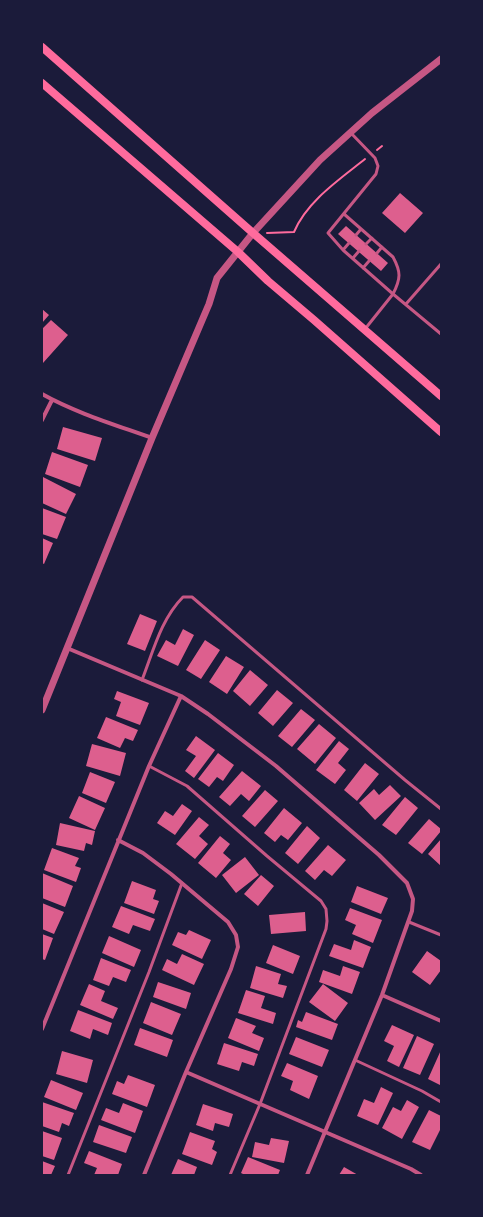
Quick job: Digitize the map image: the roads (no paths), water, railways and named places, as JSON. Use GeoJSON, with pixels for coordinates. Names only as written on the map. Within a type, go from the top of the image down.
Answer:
{"type":"FeatureCollection","features":[{"type":"Feature","properties":{"kind":"main road"},"geometry":{"type":"LineString","coordinates":[[42,48],[253,234],[441,396]]}},
{"type":"Feature","properties":{"kind":"main road"},"geometry":{"type":"LineString","coordinates":[[42,83],[238,252],[268,282],[314,320],[441,432]]}},
{"type":"Feature","properties":{"kind":"street"},"geometry":{"type":"LineString","coordinates":[[42,710],[152,438],[209,304],[217,278],[253,234],[320,160],[350,132],[441,59]]}},
{"type":"Feature","properties":{"kind":"street"},"geometry":{"type":"LineString","coordinates":[[42,394],[52,400],[94,417],[152,438]]}},
{"type":"Feature","properties":{"kind":"street"},"geometry":{"type":"LineString","coordinates":[[42,420],[52,400]]}},
{"type":"Feature","properties":{"kind":"street"},"geometry":{"type":"LineString","coordinates":[[67,648],[180,696],[208,714],[276,766],[379,855],[407,883],[413,899],[412,911],[382,994],[307,1175]]}},
{"type":"Feature","properties":{"kind":"street"},"geometry":{"type":"LineString","coordinates":[[42,1029],[118,840],[180,696]]}},
{"type":"Feature","properties":{"kind":"street"},"geometry":{"type":"LineString","coordinates":[[118,840],[144,853],[228,922],[236,935],[238,947],[231,969],[186,1072],[144,1175]]}},
{"type":"Feature","properties":{"kind":"street"},"geometry":{"type":"LineString","coordinates":[[382,994],[441,1021]]}},
{"type":"Feature","properties":{"kind":"street"},"geometry":{"type":"LineString","coordinates":[[186,1072],[421,1175]]}},
{"type":"Feature","properties":{"kind":"lane"},"geometry":{"type":"LineString","coordinates":[[350,132],[375,158],[378,166],[376,174],[328,233],[343,250],[363,268],[441,334]]}},
{"type":"Feature","properties":{"kind":"lane"},"geometry":{"type":"LineString","coordinates":[[344,214],[393,257],[397,264],[399,282],[393,294],[364,330]]}},
{"type":"Feature","properties":{"kind":"lane"},"geometry":{"type":"LineString","coordinates":[[356,235],[361,229]]}},
{"type":"Feature","properties":{"kind":"lane"},"geometry":{"type":"LineString","coordinates":[[366,244],[372,238]]}},
{"type":"Feature","properties":{"kind":"lane"},"geometry":{"type":"LineString","coordinates":[[343,250],[349,243]]}},
{"type":"Feature","properties":{"kind":"lane"},"geometry":{"type":"LineString","coordinates":[[377,253],[382,247]]}},
{"type":"Feature","properties":{"kind":"lane"},"geometry":{"type":"LineString","coordinates":[[353,258],[359,251]]}},
{"type":"Feature","properties":{"kind":"lane"},"geometry":{"type":"LineString","coordinates":[[363,268],[369,260]]}},
{"type":"Feature","properties":{"kind":"lane"},"geometry":{"type":"LineString","coordinates":[[406,304],[441,264]]}},
{"type":"Feature","properties":{"kind":"lane"},"geometry":{"type":"LineString","coordinates":[[142,680],[162,626],[174,607],[183,598],[192,597],[404,780],[441,809]]}},
{"type":"Feature","properties":{"kind":"lane"},"geometry":{"type":"LineString","coordinates":[[149,766],[188,786],[267,856],[321,901],[326,909],[326,928],[260,1104],[230,1175]]}},
{"type":"Feature","properties":{"kind":"lane"},"geometry":{"type":"LineString","coordinates":[[68,1175],[149,972],[182,883]]}},
{"type":"Feature","properties":{"kind":"lane"},"geometry":{"type":"LineString","coordinates":[[408,922],[441,936]]}},
{"type":"Feature","properties":{"kind":"lane"},"geometry":{"type":"LineString","coordinates":[[355,1060],[422,1090],[441,1102]]}}]}
